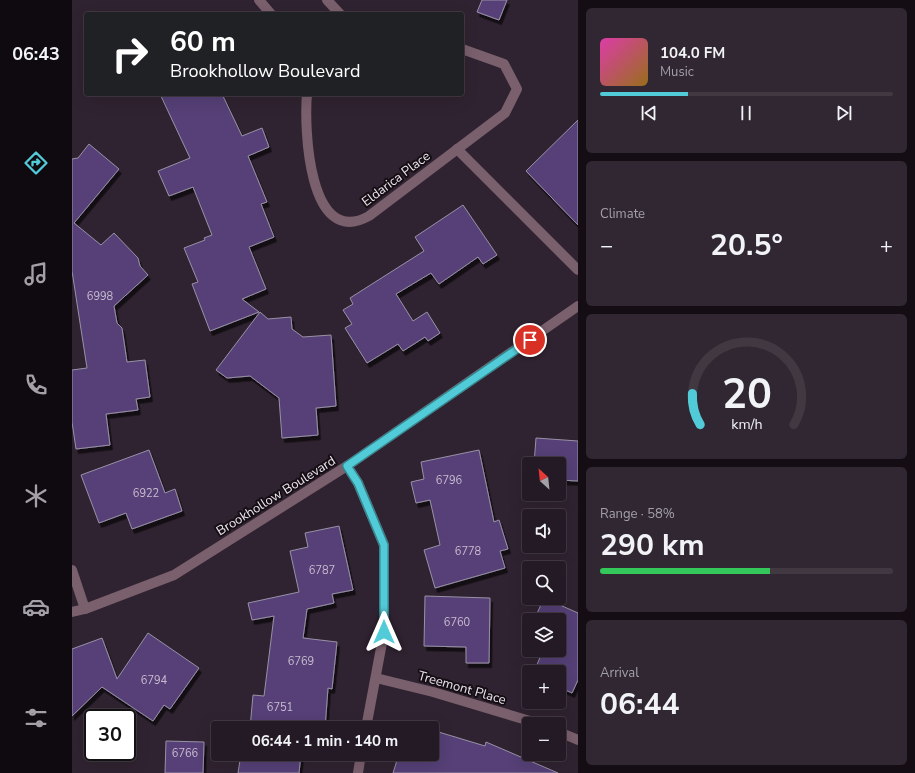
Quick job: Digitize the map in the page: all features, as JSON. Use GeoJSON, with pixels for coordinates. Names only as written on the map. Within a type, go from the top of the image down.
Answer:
{"type":"FeatureCollection","features":[{"type":"Feature","properties":{"kind":"street"},"geometry":{"type":"LineString","coordinates":[[259,0],[269,12]]}},
{"type":"Feature","properties":{"kind":"street"},"geometry":{"type":"LineString","coordinates":[[327,0],[338,12]]}},
{"type":"Feature","properties":{"kind":"street","name":"Eldarica Place"},"geometry":{"type":"LineString","coordinates":[[307,96],[307,145],[314,175],[327,211],[331,215],[343,221],[356,221],[369,216],[505,113],[517,89],[504,64],[464,50]]}},
{"type":"Feature","properties":{"kind":"street"},"geometry":{"type":"LineString","coordinates":[[457,149],[578,270]]}},
{"type":"Feature","properties":{"kind":"street","name":"Brookhollow Boulevard"},"geometry":{"type":"LineString","coordinates":[[72,612],[85,609],[174,575],[347,466],[578,306]]}},
{"type":"Feature","properties":{"kind":"street"},"geometry":{"type":"LineString","coordinates":[[347,466],[358,483],[384,545],[384,632],[367,721]]}},
{"type":"Feature","properties":{"kind":"street"},"geometry":{"type":"LineString","coordinates":[[72,570],[85,609]]}},
{"type":"Feature","properties":{"kind":"street","name":"Treemont Place"},"geometry":{"type":"LineString","coordinates":[[376,678],[433,692],[522,719]]}},
{"type":"Feature","properties":{"kind":"street"},"geometry":{"type":"LineString","coordinates":[[566,735],[578,740]]}},
{"type":"Feature","properties":{"kind":"street"},"geometry":{"type":"LineString","coordinates":[[358,773],[360,761]]}},
{"type":"Feature","properties":{"kind":"building"},"geometry":{"type":"Polygon","coordinates":[[[482,0],[507,0],[499,20],[477,12],[482,0]]]}},
{"type":"Feature","properties":{"kind":"building"},"geometry":{"type":"Polygon","coordinates":[[[161,96],[223,96],[242,136],[262,128],[269,147],[248,156],[267,202],[261,204],[274,237],[249,247],[266,289],[242,299],[259,312],[210,331],[192,284],[198,282],[184,248],[205,240],[204,238],[212,235],[193,187],[169,196],[158,171],[190,158],[161,96]]]}},
{"type":"Feature","properties":{"kind":"building"},"geometry":{"type":"Polygon","coordinates":[[[578,120],[578,225],[526,171],[578,120]]]}},
{"type":"Feature","properties":{"kind":"building"},"geometry":{"type":"Polygon","coordinates":[[[89,144],[119,169],[74,223],[101,245],[114,233],[138,258],[140,266],[148,275],[114,306],[117,323],[122,328],[127,362],[145,360],[150,397],[136,399],[138,410],[106,414],[110,445],[76,449],[72,422],[72,370],[87,368],[72,271],[72,159],[78,158],[89,144]]]}},
{"type":"Feature","properties":{"kind":"building"},"geometry":{"type":"Polygon","coordinates":[[[463,205],[497,255],[483,264],[478,257],[439,284],[431,273],[396,294],[413,321],[427,312],[440,333],[428,341],[425,337],[403,351],[398,344],[367,363],[345,328],[352,324],[343,310],[353,304],[350,298],[424,251],[415,237],[463,205]]]}},
{"type":"Feature","properties":{"kind":"building"},"geometry":{"type":"Polygon","coordinates":[[[260,312],[268,319],[291,317],[292,329],[303,337],[331,335],[336,406],[316,408],[318,435],[282,438],[279,398],[250,376],[227,378],[216,370],[260,312]]]}},
{"type":"Feature","properties":{"kind":"building"},"geometry":{"type":"Polygon","coordinates":[[[536,438],[578,441],[578,481],[566,480],[566,457],[535,457],[536,438]]]}},
{"type":"Feature","properties":{"kind":"building"},"geometry":{"type":"Polygon","coordinates":[[[149,450],[165,493],[175,489],[182,511],[132,529],[126,513],[99,523],[81,475],[149,450]]]}},
{"type":"Feature","properties":{"kind":"building"},"geometry":{"type":"Polygon","coordinates":[[[479,450],[494,522],[499,520],[508,549],[500,551],[505,568],[435,588],[424,550],[440,545],[430,500],[416,503],[411,482],[424,479],[421,462],[479,450]]]}},
{"type":"Feature","properties":{"kind":"building"},"geometry":{"type":"Polygon","coordinates":[[[339,526],[353,590],[332,594],[334,603],[307,609],[303,638],[337,642],[332,689],[328,688],[326,721],[251,721],[253,695],[264,696],[274,616],[252,620],[248,603],[299,592],[290,551],[308,547],[305,533],[339,526]]]}},
{"type":"Feature","properties":{"kind":"building"},"geometry":{"type":"Polygon","coordinates":[[[425,596],[490,598],[489,663],[466,663],[466,647],[424,646],[425,596]]]}},
{"type":"Feature","properties":{"kind":"building"},"geometry":{"type":"Polygon","coordinates":[[[541,605],[560,605],[578,613],[578,680],[572,693],[566,690],[566,665],[537,665],[540,657],[566,657],[566,613],[537,613],[541,605]]]}},
{"type":"Feature","properties":{"kind":"building"},"geometry":{"type":"Polygon","coordinates":[[[148,633],[199,668],[170,709],[164,705],[153,721],[102,687],[72,716],[72,649],[102,638],[117,679],[148,633]]]}},
{"type":"Feature","properties":{"kind":"building"},"geometry":{"type":"Polygon","coordinates":[[[439,732],[485,746],[486,742],[522,758],[522,761],[530,761],[558,773],[393,773],[397,761],[439,761],[439,732]]]}},
{"type":"Feature","properties":{"kind":"building"},"geometry":{"type":"Polygon","coordinates":[[[166,741],[204,742],[203,773],[165,773],[166,741]]]}},
{"type":"Feature","properties":{"kind":"building"},"geometry":{"type":"Polygon","coordinates":[[[240,761],[300,761],[299,773],[238,773],[240,761]]]}},
{"type":"Feature","properties":{"kind":"route"},"geometry":{"type":"LineString","coordinates":[[384,632],[384,545],[358,483],[347,466],[530,340]]}}]}
